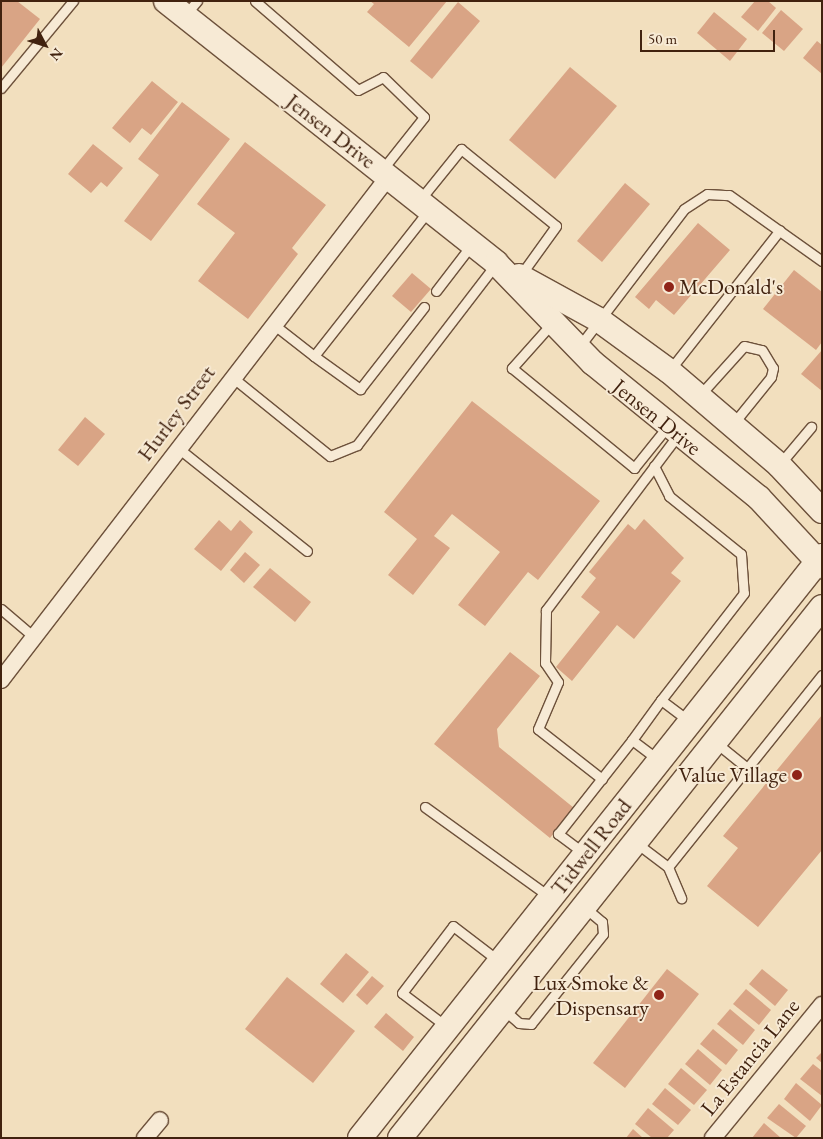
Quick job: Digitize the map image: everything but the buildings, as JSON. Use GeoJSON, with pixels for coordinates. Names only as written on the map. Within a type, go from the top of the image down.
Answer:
{"type":"FeatureCollection","features":[{"type":"Feature","properties":{"kind":"main road","name":"Jensen Drive"},"geometry":{"type":"LineString","coordinates":[[166,1],[191,9],[424,205],[496,263],[579,347],[672,431],[759,498],[820,561]]}},
{"type":"Feature","properties":{"kind":"main road","name":"Jensen Drive"},"geometry":{"type":"LineString","coordinates":[[496,263],[599,320],[669,371],[779,465],[822,511]]}},
{"type":"Feature","properties":{"kind":"main road","name":"Tidwell Road"},"geometry":{"type":"LineString","coordinates":[[360,1138],[820,561]]}},
{"type":"Feature","properties":{"kind":"main road","name":"Tidwell Road"},"geometry":{"type":"LineString","coordinates":[[400,1138],[822,607]]}},
{"type":"Feature","properties":{"kind":"main road"},"geometry":{"type":"LineString","coordinates":[[690,722],[715,742]]}},
{"type":"Feature","properties":{"kind":"main road"},"geometry":{"type":"LineString","coordinates":[[593,845],[630,848]]}},
{"type":"Feature","properties":{"kind":"main road"},"geometry":{"type":"LineString","coordinates":[[477,990],[502,1009]]}},
{"type":"Feature","properties":{"kind":"street","name":"Hurley Street"},"geometry":{"type":"LineString","coordinates":[[1,680],[386,173]]}},
{"type":"Feature","properties":{"kind":"street","name":"La Estancia Lane"},"geometry":{"type":"LineString","coordinates":[[713,1138],[822,1005]]}},
{"type":"Feature","properties":{"kind":"street"},"geometry":{"type":"LineString","coordinates":[[145,1138],[160,1120]]}},
{"type":"Feature","properties":{"kind":"lane"},"geometry":{"type":"LineString","coordinates":[[255,1],[358,90],[383,77],[424,117],[386,173]]}},
{"type":"Feature","properties":{"kind":"lane"},"geometry":{"type":"LineString","coordinates":[[1,88],[67,3]]}},
{"type":"Feature","properties":{"kind":"lane"},"geometry":{"type":"LineString","coordinates":[[314,356],[424,205],[461,149],[556,226],[520,276]]}},
{"type":"Feature","properties":{"kind":"lane"},"geometry":{"type":"LineString","coordinates":[[579,347],[684,210],[707,194],[729,195],[822,261]]}},
{"type":"Feature","properties":{"kind":"lane"},"geometry":{"type":"LineString","coordinates":[[669,371],[780,230]]}},
{"type":"Feature","properties":{"kind":"lane"},"geometry":{"type":"LineString","coordinates":[[436,291],[472,244]]}},
{"type":"Feature","properties":{"kind":"lane"},"geometry":{"type":"LineString","coordinates":[[232,377],[330,456],[357,446],[496,263]]}},
{"type":"Feature","properties":{"kind":"lane"},"geometry":{"type":"LineString","coordinates":[[272,324],[360,389],[424,307]]}},
{"type":"Feature","properties":{"kind":"lane"},"geometry":{"type":"LineString","coordinates":[[553,321],[512,368],[634,468],[672,431]]}},
{"type":"Feature","properties":{"kind":"lane"},"geometry":{"type":"LineString","coordinates":[[698,396],[744,346],[762,350],[772,368],[771,377],[732,425]]}},
{"type":"Feature","properties":{"kind":"lane"},"geometry":{"type":"LineString","coordinates":[[779,465],[811,427]]}},
{"type":"Feature","properties":{"kind":"lane"},"geometry":{"type":"LineString","coordinates":[[602,779],[538,729],[558,682],[545,663],[546,610],[654,466],[672,431]]}},
{"type":"Feature","properties":{"kind":"lane"},"geometry":{"type":"LineString","coordinates":[[178,448],[307,551]]}},
{"type":"Feature","properties":{"kind":"lane"},"geometry":{"type":"LineString","coordinates":[[593,845],[558,834],[744,593],[741,554],[669,496],[654,466]]}},
{"type":"Feature","properties":{"kind":"lane"},"geometry":{"type":"LineString","coordinates":[[1,609],[34,637]]}},
{"type":"Feature","properties":{"kind":"lane"},"geometry":{"type":"LineString","coordinates":[[668,867],[822,675]]}},
{"type":"Feature","properties":{"kind":"lane"},"geometry":{"type":"LineString","coordinates":[[661,700],[690,722]]}},
{"type":"Feature","properties":{"kind":"lane"},"geometry":{"type":"LineString","coordinates":[[632,740],[660,761]]}},
{"type":"Feature","properties":{"kind":"lane"},"geometry":{"type":"LineString","coordinates":[[715,742],[748,768]]}},
{"type":"Feature","properties":{"kind":"lane"},"geometry":{"type":"LineString","coordinates":[[425,807],[551,898]]}},
{"type":"Feature","properties":{"kind":"lane"},"geometry":{"type":"LineString","coordinates":[[630,848],[668,867],[681,898]]}},
{"type":"Feature","properties":{"kind":"lane"},"geometry":{"type":"LineString","coordinates":[[502,1009],[519,1023],[531,1024],[603,934],[602,922],[584,907]]}},
{"type":"Feature","properties":{"kind":"lane"},"geometry":{"type":"LineString","coordinates":[[448,1028],[402,993],[453,926],[500,962]]}},
{"type":"Feature","properties":{"kind":"place","name":"McDonald's"},"geometry":{"type":"Point","coordinates":[669,287]}},
{"type":"Feature","properties":{"kind":"place","name":"Value Village"},"geometry":{"type":"Point","coordinates":[797,775]}},
{"type":"Feature","properties":{"kind":"place","name":"Lux Smoke & Dispensary"},"geometry":{"type":"Point","coordinates":[659,995]}}]}
